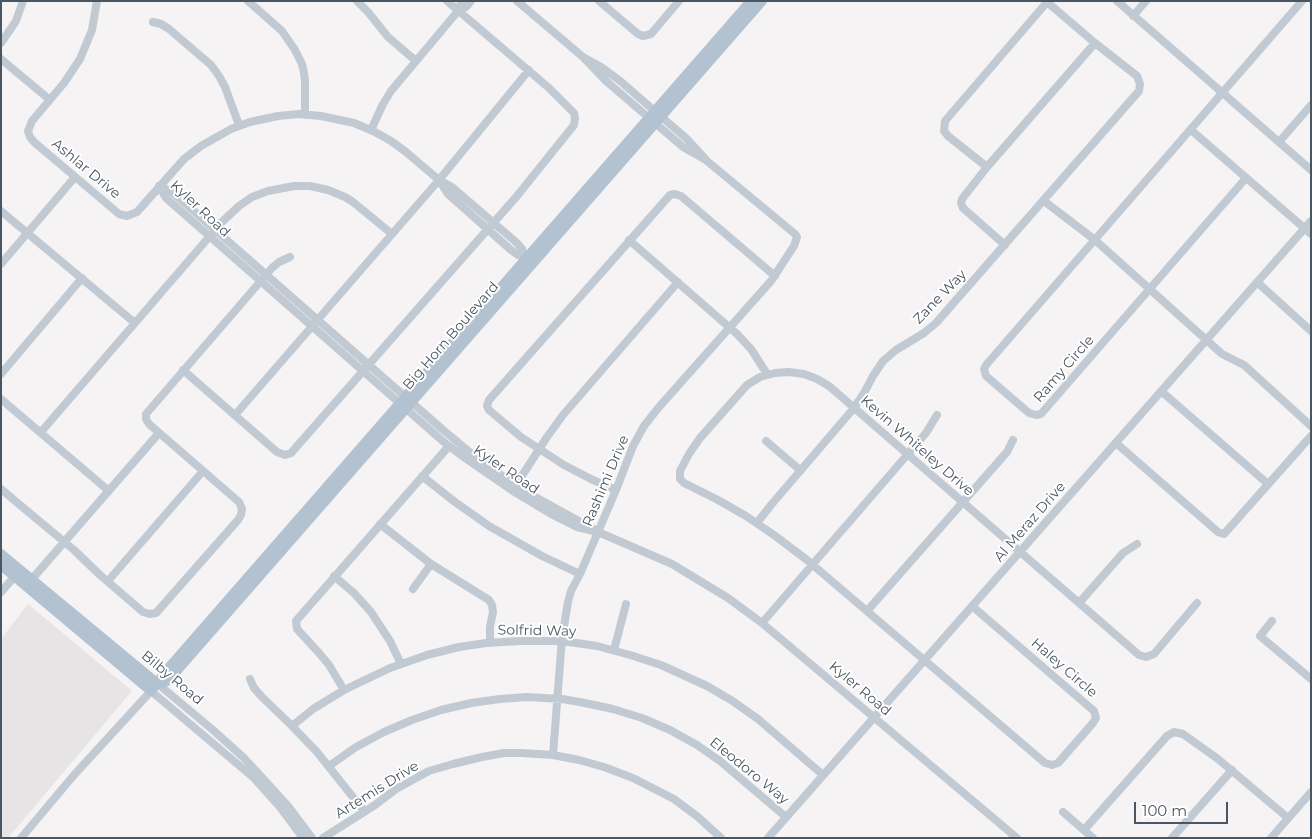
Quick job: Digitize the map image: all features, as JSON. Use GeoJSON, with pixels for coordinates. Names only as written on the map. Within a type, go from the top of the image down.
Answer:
{"type":"FeatureCollection","features":[{"type":"Feature","properties":{"kind":"main road","name":"Big Horn Boulevard"},"geometry":{"type":"LineString","coordinates":[[405,402],[655,117],[751,1]]}},
{"type":"Feature","properties":{"kind":"main road","name":"Big Horn Boulevard"},"geometry":{"type":"LineString","coordinates":[[154,687],[167,681],[173,675],[526,258],[762,1]]}},
{"type":"Feature","properties":{"kind":"main road","name":"Bilby Road"},"geometry":{"type":"LineString","coordinates":[[1,554],[154,687]]}},
{"type":"Feature","properties":{"kind":"main road","name":"Bilby Road"},"geometry":{"type":"LineString","coordinates":[[1,565],[154,687]]}},
{"type":"Feature","properties":{"kind":"street"},"geometry":{"type":"LineString","coordinates":[[1,43],[16,21],[23,1]]}},
{"type":"Feature","properties":{"kind":"street","name":"Ashlar Drive"},"geometry":{"type":"LineString","coordinates":[[97,1],[92,30],[80,59],[70,76],[30,124],[29,134],[34,142],[119,214],[124,216],[137,212],[180,163],[196,149],[221,133],[239,125],[269,117],[305,114],[343,120],[371,130],[399,146],[439,180],[452,187],[490,226],[520,246],[526,258]]}},
{"type":"Feature","properties":{"kind":"street"},"geometry":{"type":"LineString","coordinates":[[248,1],[282,31],[295,50],[304,73],[305,114]]}},
{"type":"Feature","properties":{"kind":"street"},"geometry":{"type":"LineString","coordinates":[[356,1],[368,12],[388,37],[416,61]]}},
{"type":"Feature","properties":{"kind":"street"},"geometry":{"type":"LineString","coordinates":[[183,370],[277,452],[288,454],[294,451],[528,182],[574,125],[575,116],[549,88],[447,1]]}},
{"type":"Feature","properties":{"kind":"street"},"geometry":{"type":"LineString","coordinates":[[371,130],[391,91],[458,11],[462,1]]}},
{"type":"Feature","properties":{"kind":"street"},"geometry":{"type":"LineString","coordinates":[[458,11],[471,1]]}},
{"type":"Feature","properties":{"kind":"street"},"geometry":{"type":"LineString","coordinates":[[516,1],[582,57],[606,81],[655,117]]}},
{"type":"Feature","properties":{"kind":"street"},"geometry":{"type":"LineString","coordinates":[[599,1],[638,34],[646,36],[653,32],[679,1]]}},
{"type":"Feature","properties":{"kind":"street"},"geometry":{"type":"LineString","coordinates":[[1117,1],[1311,170]]}},
{"type":"Feature","properties":{"kind":"street"},"geometry":{"type":"LineString","coordinates":[[1133,16],[1146,1]]}},
{"type":"Feature","properties":{"kind":"street"},"geometry":{"type":"LineString","coordinates":[[1095,240],[1302,1]]}},
{"type":"Feature","properties":{"kind":"street"},"geometry":{"type":"LineString","coordinates":[[987,167],[948,136],[944,131],[945,121],[1048,2],[1095,43],[987,167],[961,201],[962,206],[1005,245]]}},
{"type":"Feature","properties":{"kind":"street"},"geometry":{"type":"LineString","coordinates":[[153,22],[165,26],[211,65],[225,87],[239,125]]}},
{"type":"Feature","properties":{"kind":"street","name":"Zane Way"},"geometry":{"type":"LineString","coordinates":[[757,523],[770,505],[854,408],[884,361],[896,350],[921,335],[936,323],[1138,94],[1140,84],[1137,76],[1095,43]]}},
{"type":"Feature","properties":{"kind":"street"},"geometry":{"type":"LineString","coordinates":[[1,59],[50,100]]}},
{"type":"Feature","properties":{"kind":"street"},"geometry":{"type":"LineString","coordinates":[[235,415],[439,180],[529,70]]}},
{"type":"Feature","properties":{"kind":"street"},"geometry":{"type":"LineString","coordinates":[[1279,142],[1311,105]]}},
{"type":"Feature","properties":{"kind":"street","name":"Rashimi Drive"},"geometry":{"type":"LineString","coordinates":[[553,755],[562,641],[568,602],[571,591],[616,490],[632,446],[659,407],[774,276],[794,246],[797,237],[707,161],[684,148],[655,117]]}},
{"type":"Feature","properties":{"kind":"street"},"geometry":{"type":"LineString","coordinates":[[1191,130],[1308,231]]}},
{"type":"Feature","properties":{"kind":"street"},"geometry":{"type":"LineString","coordinates":[[1,264],[75,177]]}},
{"type":"Feature","properties":{"kind":"street"},"geometry":{"type":"LineString","coordinates":[[1150,289],[1246,178]]}},
{"type":"Feature","properties":{"kind":"street","name":"Kyler Road"},"geometry":{"type":"LineString","coordinates":[[159,186],[172,192],[212,233],[405,402],[472,454],[516,485],[598,532]]}},
{"type":"Feature","properties":{"kind":"street"},"geometry":{"type":"LineString","coordinates":[[40,432],[212,233],[232,211],[252,197],[277,188],[302,186],[328,190],[345,197],[361,207],[392,234]]}},
{"type":"Feature","properties":{"kind":"street"},"geometry":{"type":"LineString","coordinates":[[616,490],[579,473],[538,449],[491,412],[487,404],[489,400],[668,196],[672,194],[681,196],[774,276]]}},
{"type":"Feature","properties":{"kind":"street"},"geometry":{"type":"LineString","coordinates":[[1044,201],[1095,240],[1222,354],[1244,365],[1311,426]]}},
{"type":"Feature","properties":{"kind":"street"},"geometry":{"type":"LineString","coordinates":[[1,210],[135,323]]}},
{"type":"Feature","properties":{"kind":"street","name":"Al Meraz Drive"},"geometry":{"type":"LineString","coordinates":[[768,838],[1257,282],[1308,231],[1311,221]]}},
{"type":"Feature","properties":{"kind":"street"},"geometry":{"type":"LineString","coordinates":[[629,240],[730,327],[751,349],[767,374]]}},
{"type":"Feature","properties":{"kind":"street","name":"Ramy Circle"},"geometry":{"type":"LineString","coordinates":[[1095,240],[986,365],[984,369],[986,376],[1029,413],[1041,414],[1150,289]]}},
{"type":"Feature","properties":{"kind":"street"},"geometry":{"type":"LineString","coordinates":[[1,489],[65,542],[143,612],[153,614],[158,610],[238,520],[242,512],[238,502],[147,422],[146,414],[264,278],[276,265],[290,257]]}},
{"type":"Feature","properties":{"kind":"street"},"geometry":{"type":"LineString","coordinates":[[1,374],[82,278]]}},
{"type":"Feature","properties":{"kind":"street"},"geometry":{"type":"LineString","coordinates":[[516,485],[556,424],[678,282]]}},
{"type":"Feature","properties":{"kind":"street"},"geometry":{"type":"LineString","coordinates":[[1257,282],[1311,331]]}},
{"type":"Feature","properties":{"kind":"street","name":"Kevin Whiteley Drive"},"geometry":{"type":"LineString","coordinates":[[679,476],[684,462],[706,430],[753,380],[767,374],[790,372],[810,376],[829,386],[1137,653],[1144,657],[1154,654],[1197,603]]}},
{"type":"Feature","properties":{"kind":"street"},"geometry":{"type":"LineString","coordinates":[[1161,391],[1268,484]]}},
{"type":"Feature","properties":{"kind":"street"},"geometry":{"type":"LineString","coordinates":[[1,399],[109,490]]}},
{"type":"Feature","properties":{"kind":"street","name":"Kyler Road"},"geometry":{"type":"LineString","coordinates":[[405,402],[449,446],[533,504],[577,527],[598,532],[633,546],[679,568],[728,598],[762,623],[1017,838]]}},
{"type":"Feature","properties":{"kind":"street"},"geometry":{"type":"LineString","coordinates":[[762,623],[908,455],[926,433],[937,415]]}},
{"type":"Feature","properties":{"kind":"street"},"geometry":{"type":"LineString","coordinates":[[32,579],[159,433]]}},
{"type":"Feature","properties":{"kind":"street"},"geometry":{"type":"LineString","coordinates":[[1116,443],[1220,534],[1224,534],[1311,436]]}},
{"type":"Feature","properties":{"kind":"street"},"geometry":{"type":"LineString","coordinates":[[867,611],[1007,452],[1013,440]]}},
{"type":"Feature","properties":{"kind":"street"},"geometry":{"type":"LineString","coordinates":[[766,441],[800,470]]}},
{"type":"Feature","properties":{"kind":"street"},"geometry":{"type":"LineString","coordinates":[[344,690],[329,665],[297,628],[297,618],[449,446]]}},
{"type":"Feature","properties":{"kind":"street"},"geometry":{"type":"LineString","coordinates":[[108,581],[203,471]]}},
{"type":"Feature","properties":{"kind":"street"},"geometry":{"type":"LineString","coordinates":[[422,476],[495,530],[580,574]]}},
{"type":"Feature","properties":{"kind":"street","name":"Haley Circle"},"geometry":{"type":"LineString","coordinates":[[679,476],[684,483],[757,523],[813,564],[1045,763],[1052,765],[1060,762],[1094,723],[1096,718],[1094,711],[972,606]]}},
{"type":"Feature","properties":{"kind":"street"},"geometry":{"type":"LineString","coordinates":[[380,524],[431,564],[490,602],[493,612],[490,627],[490,643]]}},
{"type":"Feature","properties":{"kind":"street"},"geometry":{"type":"LineString","coordinates":[[1079,603],[1123,553],[1137,544]]}},
{"type":"Feature","properties":{"kind":"street"},"geometry":{"type":"LineString","coordinates":[[413,590],[431,564]]}},
{"type":"Feature","properties":{"kind":"street"},"geometry":{"type":"LineString","coordinates":[[1,592],[15,576]]}},
{"type":"Feature","properties":{"kind":"street"},"geometry":{"type":"LineString","coordinates":[[334,576],[354,593],[371,612],[390,641],[401,664]]}},
{"type":"Feature","properties":{"kind":"street"},"geometry":{"type":"LineString","coordinates":[[614,650],[626,604]]}},
{"type":"Feature","properties":{"kind":"street"},"geometry":{"type":"LineString","coordinates":[[1272,621],[1260,636],[1311,679]]}},
{"type":"Feature","properties":{"kind":"street","name":"Solfrid Way"},"geometry":{"type":"LineString","coordinates":[[292,726],[323,702],[374,675],[445,650],[490,643],[562,641],[614,650],[661,665],[716,691],[758,720],[823,775]]}},
{"type":"Feature","properties":{"kind":"street"},"geometry":{"type":"LineString","coordinates":[[250,679],[261,696],[329,766],[364,812]]}},
{"type":"Feature","properties":{"kind":"street"},"geometry":{"type":"LineString","coordinates":[[21,838],[154,687]]}},
{"type":"Feature","properties":{"kind":"street","name":"Bilby Road"},"geometry":{"type":"LineString","coordinates":[[154,687],[263,787],[303,838]]}},
{"type":"Feature","properties":{"kind":"street","name":"Bilby Road"},"geometry":{"type":"LineString","coordinates":[[154,687],[220,736],[244,758],[288,806],[312,838]]}},
{"type":"Feature","properties":{"kind":"street","name":"Eleodoro Way"},"geometry":{"type":"LineString","coordinates":[[329,766],[356,747],[384,732],[441,710],[500,699],[528,697],[558,699],[613,709],[642,718],[670,730],[720,761],[786,817]]}},
{"type":"Feature","properties":{"kind":"street"},"geometry":{"type":"LineString","coordinates":[[1084,830],[1167,736],[1177,732],[1232,770],[1288,818]]}},
{"type":"Feature","properties":{"kind":"street","name":"Artemis Drive"},"geometry":{"type":"LineString","coordinates":[[323,838],[407,782],[441,767],[504,753],[528,753],[579,760],[626,774],[647,784],[686,808],[721,838]]}},
{"type":"Feature","properties":{"kind":"street"},"geometry":{"type":"LineString","coordinates":[[1172,838],[1232,770]]}},
{"type":"Feature","properties":{"kind":"street"},"geometry":{"type":"LineString","coordinates":[[1271,838],[1311,792]]}},
{"type":"Feature","properties":{"kind":"street"},"geometry":{"type":"LineString","coordinates":[[282,810],[286,810],[307,838]]}},
{"type":"Feature","properties":{"kind":"street"},"geometry":{"type":"LineString","coordinates":[[1063,812],[1093,838]]}},
{"type":"Feature","properties":{"kind":"shaded area"},"geometry":{"type":"Polygon","coordinates":[[[28,604],[132,691],[8,838],[1,838],[1,639],[28,604]]]}}]}
